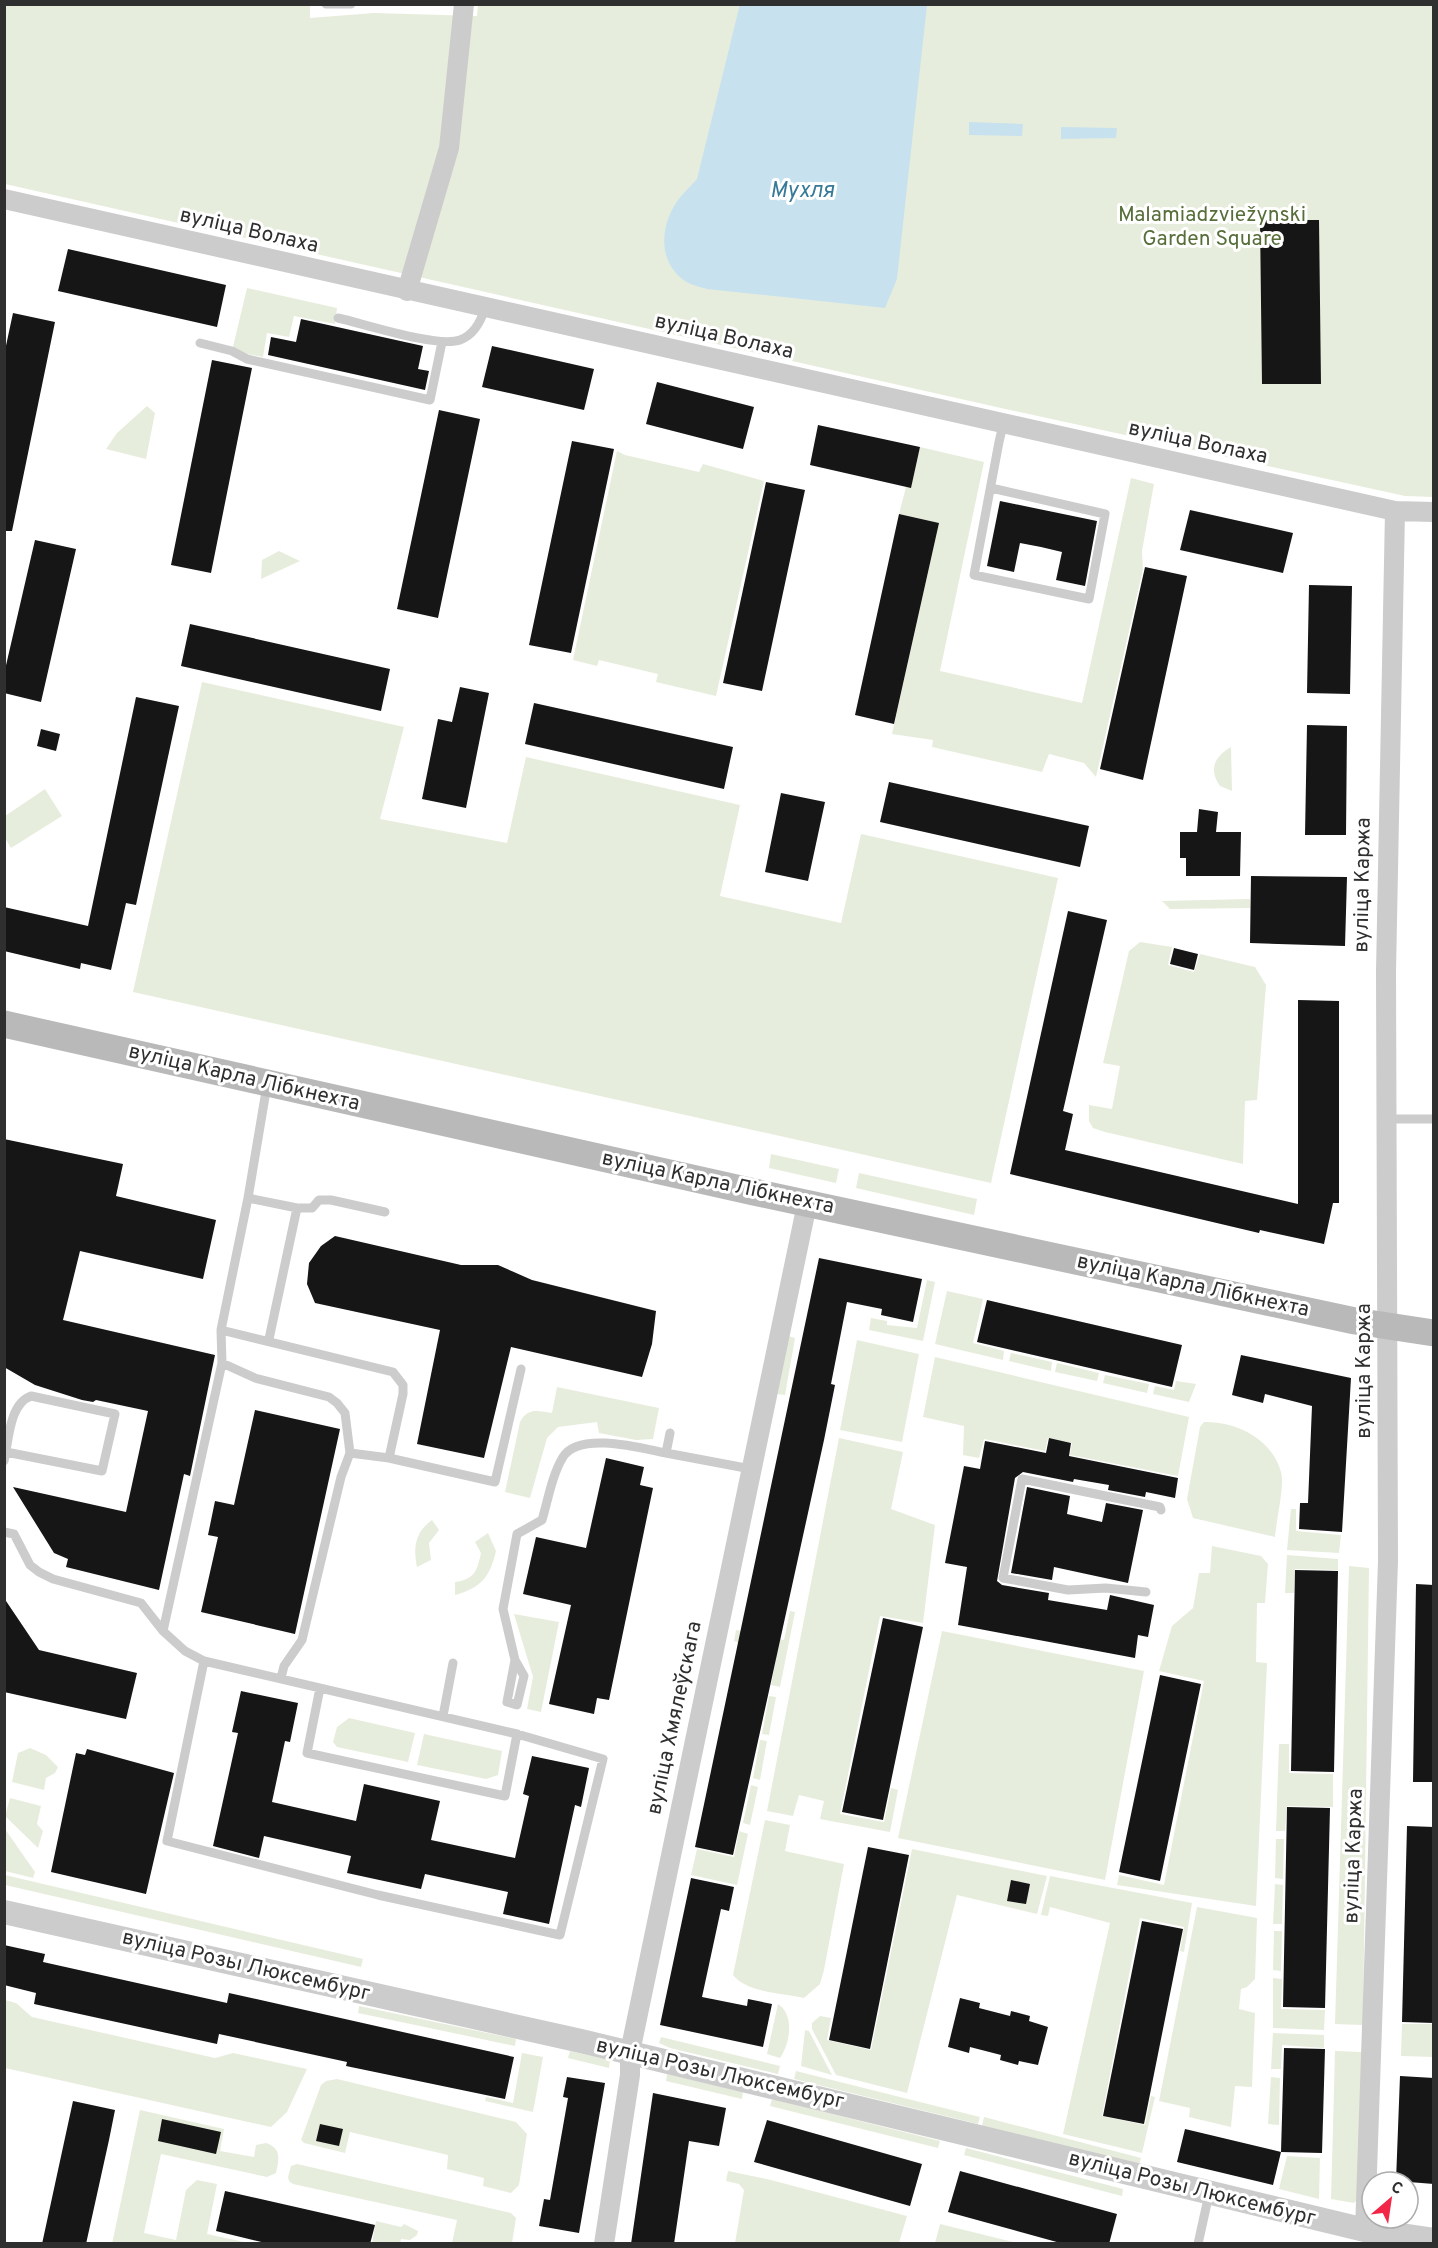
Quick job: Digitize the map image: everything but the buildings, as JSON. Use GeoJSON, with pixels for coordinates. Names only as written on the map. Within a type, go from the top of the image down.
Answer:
{"type":"FeatureCollection","features":[{"type":"Feature","properties":{"kind":"main road","name":"вуліца Карла Лібкнехта"},"geometry":{"type":"LineString","coordinates":[[4,1024],[807,1204],[1389,1327],[1434,1333]]}},
{"type":"Feature","properties":{"kind":"street"},"geometry":{"type":"LineString","coordinates":[[407,291],[449,148],[464,4]]}},
{"type":"Feature","properties":{"kind":"street","name":"вуліца Волаха"},"geometry":{"type":"LineString","coordinates":[[4,199],[1003,425],[1395,511],[1434,512]]}},
{"type":"Feature","properties":{"kind":"street","name":"вуліца Каржа"},"geometry":{"type":"LineString","coordinates":[[1369,2235],[1388,1561],[1389,1327],[1386,1119],[1388,800],[1395,511]]}},
{"type":"Feature","properties":{"kind":"street","name":"вуліца Хмялеўскага"},"geometry":{"type":"LineString","coordinates":[[604,2244],[630,2074],[630,2052],[807,1204]]}},
{"type":"Feature","properties":{"kind":"street","name":"вуліца Розы Люксембург"},"geometry":{"type":"LineString","coordinates":[[4,1912],[630,2052],[954,2129],[1369,2235],[1434,2240]]}},
{"type":"Feature","properties":{"kind":"lane"},"geometry":{"type":"LineString","coordinates":[[326,4],[351,4]]}},
{"type":"Feature","properties":{"kind":"lane"},"geometry":{"type":"LineString","coordinates":[[338,318],[442,342],[462,340],[479,326],[485,308]]}},
{"type":"Feature","properties":{"kind":"lane"},"geometry":{"type":"LineString","coordinates":[[200,343],[232,351],[247,359],[429,400],[442,342]]}},
{"type":"Feature","properties":{"kind":"lane"},"geometry":{"type":"LineString","coordinates":[[991,488],[1105,514],[1089,599],[974,575],[1003,425]]}},
{"type":"Feature","properties":{"kind":"lane"},"geometry":{"type":"LineString","coordinates":[[164,1631],[222,1363],[221,1330],[249,1198],[267,1083]]}},
{"type":"Feature","properties":{"kind":"lane"},"geometry":{"type":"LineString","coordinates":[[1386,1119],[1434,1119]]}},
{"type":"Feature","properties":{"kind":"lane"},"geometry":{"type":"LineString","coordinates":[[249,1198],[297,1208],[312,1208],[319,1200],[331,1200],[385,1212]]}},
{"type":"Feature","properties":{"kind":"lane"},"geometry":{"type":"LineString","coordinates":[[269,1340],[297,1208]]}},
{"type":"Feature","properties":{"kind":"lane"},"geometry":{"type":"LineString","coordinates":[[221,1330],[393,1371],[403,1385],[403,1394],[389,1458]]}},
{"type":"Feature","properties":{"kind":"lane"},"geometry":{"type":"LineString","coordinates":[[222,1363],[255,1378],[329,1397],[345,1413],[351,1453],[341,1477],[302,1640],[284,1666],[280,1678]]}},
{"type":"Feature","properties":{"kind":"lane"},"geometry":{"type":"LineString","coordinates":[[351,1453],[389,1458],[495,1482],[521,1369]]}},
{"type":"Feature","properties":{"kind":"lane"},"geometry":{"type":"LineString","coordinates":[[31,1396],[115,1414],[102,1471],[5,1456],[17,1405],[31,1396]]}},
{"type":"Feature","properties":{"kind":"lane"},"geometry":{"type":"LineString","coordinates":[[666,1453],[670,1433]]}},
{"type":"Feature","properties":{"kind":"lane"},"geometry":{"type":"LineString","coordinates":[[515,1660],[503,1609],[517,1534],[542,1520],[564,1455],[581,1444],[597,1442],[752,1469]]}},
{"type":"Feature","properties":{"kind":"lane"},"geometry":{"type":"LineString","coordinates":[[1146,1593],[1106,1588],[1068,1590],[1003,1578],[1022,1479],[1160,1507],[1161,1510]]}},
{"type":"Feature","properties":{"kind":"lane"},"geometry":{"type":"LineString","coordinates":[[4,1532],[14,1534],[30,1565],[39,1572],[53,1579],[141,1603],[185,1652],[204,1661],[443,1716],[603,1759],[560,1935],[378,1895],[167,1841],[204,1661]]}},
{"type":"Feature","properties":{"kind":"lane"},"geometry":{"type":"LineString","coordinates":[[443,1716],[453,1663]]}},
{"type":"Feature","properties":{"kind":"lane"},"geometry":{"type":"LineString","coordinates":[[321,1688],[307,1753],[505,1796],[516,1734]]}},
{"type":"Feature","properties":{"kind":"lane"},"geometry":{"type":"LineString","coordinates":[[1198,2244],[1209,2194]]}},
{"type":"Feature","properties":{"kind":"green space","name":"Malamiadzviežynski Garden Square"},"geometry":{"type":"Polygon","coordinates":[[[310,4],[310,18],[374,13],[477,16],[478,4],[1433,5],[1433,497],[1405,496],[992,406],[5,184],[5,5],[310,4]]]}},
{"type":"Feature","properties":{"kind":"green space"},"geometry":{"type":"Polygon","coordinates":[[[247,288],[337,308],[335,324],[294,316],[289,337],[267,333],[263,357],[232,351],[247,288]]]}},
{"type":"Feature","properties":{"kind":"green space"},"geometry":{"type":"Polygon","coordinates":[[[147,406],[155,413],[146,459],[106,449],[117,433],[147,406]]]}},
{"type":"Feature","properties":{"kind":"green space"},"geometry":{"type":"Polygon","coordinates":[[[920,447],[984,462],[940,671],[1082,703],[1131,478],[1154,484],[1142,551],[1143,569],[1096,777],[1084,763],[1049,754],[1042,772],[932,747],[933,740],[892,734],[939,523],[899,514],[906,487],[911,487],[920,447]]]}},
{"type":"Feature","properties":{"kind":"green space"},"geometry":{"type":"Polygon","coordinates":[[[617,451],[625,455],[699,472],[703,464],[764,481],[716,696],[656,682],[658,674],[599,660],[597,666],[573,660],[617,451]]]}},
{"type":"Feature","properties":{"kind":"green space"},"geometry":{"type":"Polygon","coordinates":[[[279,551],[300,561],[261,579],[262,560],[279,551]]]}},
{"type":"Feature","properties":{"kind":"green space"},"geometry":{"type":"Polygon","coordinates":[[[202,682],[404,727],[380,819],[507,843],[526,757],[740,805],[720,896],[841,923],[861,834],[1058,878],[991,1183],[133,992],[202,682]]]}},
{"type":"Feature","properties":{"kind":"green space"},"geometry":{"type":"Polygon","coordinates":[[[1231,747],[1232,791],[1220,786],[1214,774],[1217,759],[1231,747]]]}},
{"type":"Feature","properties":{"kind":"green space"},"geometry":{"type":"Polygon","coordinates":[[[45,789],[62,816],[11,848],[5,838],[5,816],[45,789]]]}},
{"type":"Feature","properties":{"kind":"green space"},"geometry":{"type":"Polygon","coordinates":[[[1250,899],[1250,908],[1170,909],[1162,901],[1250,899]]]}},
{"type":"Feature","properties":{"kind":"green space"},"geometry":{"type":"Polygon","coordinates":[[[1140,942],[1172,947],[1168,965],[1194,972],[1200,954],[1255,967],[1266,985],[1257,1100],[1245,1101],[1243,1164],[1105,1132],[1093,1128],[1089,1121],[1089,1105],[1112,1109],[1120,1066],[1103,1063],[1129,951],[1140,942]]]}},
{"type":"Feature","properties":{"kind":"green space"},"geometry":{"type":"Polygon","coordinates":[[[771,1154],[839,1169],[836,1183],[769,1168],[771,1154]]]}},
{"type":"Feature","properties":{"kind":"green space"},"geometry":{"type":"Polygon","coordinates":[[[859,1173],[977,1199],[974,1215],[856,1188],[859,1173]]]}},
{"type":"Feature","properties":{"kind":"green space"},"geometry":{"type":"Polygon","coordinates":[[[927,1280],[935,1282],[923,1341],[869,1330],[871,1318],[887,1321],[887,1325],[917,1328],[927,1280]]]}},
{"type":"Feature","properties":{"kind":"green space"},"geometry":{"type":"Polygon","coordinates":[[[947,1291],[983,1299],[973,1343],[1004,1351],[1003,1360],[935,1344],[947,1291]]]}},
{"type":"Feature","properties":{"kind":"green space"},"geometry":{"type":"Polygon","coordinates":[[[788,1336],[795,1338],[785,1395],[776,1394],[788,1336]]]}},
{"type":"Feature","properties":{"kind":"green space"},"geometry":{"type":"Polygon","coordinates":[[[857,1340],[919,1354],[902,1442],[840,1430],[857,1340]]]}},
{"type":"Feature","properties":{"kind":"green space"},"geometry":{"type":"Polygon","coordinates":[[[1011,1353],[1052,1362],[1051,1371],[1009,1361],[1011,1353]]]}},
{"type":"Feature","properties":{"kind":"green space"},"geometry":{"type":"Polygon","coordinates":[[[935,1357],[1189,1417],[1178,1476],[1070,1455],[1072,1443],[1048,1438],[1045,1451],[984,1439],[979,1458],[963,1455],[964,1426],[923,1417],[935,1357]]]}},
{"type":"Feature","properties":{"kind":"green space"},"geometry":{"type":"Polygon","coordinates":[[[1057,1363],[1099,1373],[1097,1381],[1055,1372],[1057,1363]]]}},
{"type":"Feature","properties":{"kind":"green space"},"geometry":{"type":"Polygon","coordinates":[[[1105,1375],[1149,1384],[1147,1393],[1103,1383],[1105,1375]]]}},
{"type":"Feature","properties":{"kind":"green space"},"geometry":{"type":"Polygon","coordinates":[[[1176,1381],[1196,1384],[1189,1402],[1153,1394],[1155,1386],[1174,1390],[1176,1381]]]}},
{"type":"Feature","properties":{"kind":"green space"},"geometry":{"type":"Polygon","coordinates":[[[557,1387],[659,1408],[653,1439],[636,1440],[599,1433],[597,1422],[558,1427],[547,1438],[530,1498],[505,1492],[520,1422],[530,1412],[552,1413],[557,1387]]]}},
{"type":"Feature","properties":{"kind":"green space"},"geometry":{"type":"Polygon","coordinates":[[[1204,1422],[1240,1429],[1261,1441],[1270,1450],[1282,1478],[1275,1537],[1193,1518],[1187,1499],[1200,1427],[1204,1422]]]}},
{"type":"Feature","properties":{"kind":"green space"},"geometry":{"type":"Polygon","coordinates":[[[839,1438],[903,1452],[891,1509],[935,1525],[923,1623],[880,1616],[840,1814],[884,1822],[891,1788],[898,1790],[890,1832],[820,1819],[824,1801],[799,1795],[793,1816],[767,1811],[839,1438]]]}},
{"type":"Feature","properties":{"kind":"green space"},"geometry":{"type":"Polygon","coordinates":[[[1291,1509],[1296,1509],[1296,1531],[1341,1535],[1339,1553],[1287,1550],[1291,1509]]]}},
{"type":"Feature","properties":{"kind":"green space"},"geometry":{"type":"Polygon","coordinates":[[[432,1520],[439,1530],[429,1543],[431,1560],[417,1567],[415,1553],[417,1541],[422,1530],[432,1520]]]}},
{"type":"Feature","properties":{"kind":"green space"},"geometry":{"type":"Polygon","coordinates":[[[488,1533],[496,1551],[491,1568],[478,1585],[455,1595],[455,1582],[467,1579],[478,1565],[481,1553],[475,1542],[488,1533]]]}},
{"type":"Feature","properties":{"kind":"green space"},"geometry":{"type":"Polygon","coordinates":[[[1212,1546],[1261,1556],[1268,1564],[1265,1603],[1257,1603],[1256,1662],[1267,1663],[1256,1906],[1117,1885],[1119,1875],[1164,1885],[1204,1681],[1159,1671],[1172,1626],[1193,1608],[1199,1573],[1210,1573],[1212,1546]]]}},
{"type":"Feature","properties":{"kind":"green space"},"geometry":{"type":"Polygon","coordinates":[[[1287,1555],[1338,1559],[1338,1570],[1295,1569],[1294,1593],[1285,1593],[1287,1555]]]}},
{"type":"Feature","properties":{"kind":"green space"},"geometry":{"type":"Polygon","coordinates":[[[1349,1566],[1369,1568],[1363,2025],[1335,2024],[1349,1566]]]}},
{"type":"Feature","properties":{"kind":"green space"},"geometry":{"type":"Polygon","coordinates":[[[790,1611],[795,1612],[780,1687],[771,1685],[776,1659],[734,1641],[736,1630],[784,1640],[790,1611]]]}},
{"type":"Feature","properties":{"kind":"green space"},"geometry":{"type":"Polygon","coordinates":[[[514,1614],[559,1622],[541,1712],[527,1709],[533,1677],[514,1614]]]}},
{"type":"Feature","properties":{"kind":"green space"},"geometry":{"type":"Polygon","coordinates":[[[942,1631],[1144,1671],[1105,1880],[898,1838],[942,1631]]]}},
{"type":"Feature","properties":{"kind":"green space"},"geometry":{"type":"Polygon","coordinates":[[[769,1696],[776,1697],[769,1735],[762,1734],[769,1696]]]}},
{"type":"Feature","properties":{"kind":"green space"},"geometry":{"type":"Polygon","coordinates":[[[349,1718],[415,1733],[408,1762],[337,1747],[333,1742],[337,1727],[349,1718]]]}},
{"type":"Feature","properties":{"kind":"green space"},"geometry":{"type":"Polygon","coordinates":[[[424,1734],[502,1751],[498,1775],[486,1779],[417,1765],[424,1734]]]}},
{"type":"Feature","properties":{"kind":"green space"},"geometry":{"type":"Polygon","coordinates":[[[760,1740],[767,1741],[760,1780],[753,1778],[760,1740]]]}},
{"type":"Feature","properties":{"kind":"green space"},"geometry":{"type":"Polygon","coordinates":[[[1279,1744],[1289,1744],[1289,1773],[1333,1774],[1333,1807],[1287,1806],[1285,1831],[1276,1831],[1279,1744]]]}},
{"type":"Feature","properties":{"kind":"green space"},"geometry":{"type":"Polygon","coordinates":[[[30,1748],[46,1755],[58,1767],[55,1773],[46,1778],[44,1790],[12,1782],[18,1753],[30,1748]]]}},
{"type":"Feature","properties":{"kind":"green space"},"geometry":{"type":"Polygon","coordinates":[[[751,1785],[758,1787],[750,1825],[743,1823],[751,1785]]]}},
{"type":"Feature","properties":{"kind":"green space"},"geometry":{"type":"Polygon","coordinates":[[[10,1798],[41,1806],[37,1824],[43,1831],[38,1848],[5,1816],[10,1798]]]}},
{"type":"Feature","properties":{"kind":"green space"},"geometry":{"type":"Polygon","coordinates":[[[765,1820],[790,1825],[785,1851],[844,1864],[820,1984],[804,1998],[756,1989],[739,1981],[733,1975],[765,1820]]]}},
{"type":"Feature","properties":{"kind":"green space"},"geometry":{"type":"Polygon","coordinates":[[[5,1829],[35,1872],[33,1878],[5,1871],[5,1829]]]}},
{"type":"Feature","properties":{"kind":"green space"},"geometry":{"type":"Polygon","coordinates":[[[739,1831],[748,1834],[737,1885],[691,1875],[697,1849],[734,1857],[739,1831]]]}},
{"type":"Feature","properties":{"kind":"green space"},"geometry":{"type":"Polygon","coordinates":[[[1276,1839],[1284,1839],[1283,1879],[1275,1878],[1276,1839]]]}},
{"type":"Feature","properties":{"kind":"green space"},"geometry":{"type":"Polygon","coordinates":[[[912,1849],[1047,1876],[1037,1914],[957,1895],[907,2093],[836,2075],[812,2029],[812,2023],[820,2016],[831,2018],[827,2040],[871,2050],[912,1849]]]}},
{"type":"Feature","properties":{"kind":"green space"},"geometry":{"type":"Polygon","coordinates":[[[5,1875],[363,1959],[361,1967],[5,1885],[5,1875]]]}},
{"type":"Feature","properties":{"kind":"green space"},"geometry":{"type":"Polygon","coordinates":[[[1050,1876],[1192,1903],[1184,1952],[1180,1951],[1184,1927],[1140,1918],[1102,2116],[1145,2125],[1151,2096],[1155,2097],[1142,2153],[1063,2134],[1110,1923],[1050,1907],[1048,1916],[1041,1915],[1050,1876]]]}},
{"type":"Feature","properties":{"kind":"green space"},"geometry":{"type":"Polygon","coordinates":[[[1275,1884],[1283,1885],[1282,1924],[1273,1924],[1275,1884]]]}},
{"type":"Feature","properties":{"kind":"green space"},"geometry":{"type":"Polygon","coordinates":[[[1197,1907],[1257,1918],[1255,1979],[1247,1987],[1241,1989],[1239,2009],[1255,2013],[1252,2087],[1235,2086],[1231,2127],[1189,2117],[1190,2108],[1159,2101],[1197,1907]]]}},
{"type":"Feature","properties":{"kind":"green space"},"geometry":{"type":"Polygon","coordinates":[[[1274,1931],[1282,1931],[1281,1971],[1273,1970],[1274,1931]]]}},
{"type":"Feature","properties":{"kind":"green space"},"geometry":{"type":"Polygon","coordinates":[[[1273,1978],[1282,1979],[1281,2009],[1325,2010],[1324,2030],[1273,2028],[1273,1978]]]}},
{"type":"Feature","properties":{"kind":"green space"},"geometry":{"type":"Polygon","coordinates":[[[5,2000],[16,2003],[32,2017],[215,2058],[233,2053],[307,2069],[287,2112],[271,2127],[5,2068],[5,2000]]]}},
{"type":"Feature","properties":{"kind":"green space"},"geometry":{"type":"Polygon","coordinates":[[[778,2004],[787,2015],[789,2022],[788,2038],[780,2058],[767,2054],[778,2004]]]}},
{"type":"Feature","properties":{"kind":"green space"},"geometry":{"type":"Polygon","coordinates":[[[359,2006],[516,2039],[515,2046],[358,2013],[359,2006]]]}},
{"type":"Feature","properties":{"kind":"green space"},"geometry":{"type":"Polygon","coordinates":[[[1402,2024],[1433,2024],[1433,2057],[1401,2056],[1402,2024]]]}},
{"type":"Feature","properties":{"kind":"green space"},"geometry":{"type":"Polygon","coordinates":[[[805,2030],[809,2031],[832,2075],[801,2066],[805,2030]]]}},
{"type":"Feature","properties":{"kind":"green space"},"geometry":{"type":"Polygon","coordinates":[[[1273,2033],[1324,2035],[1324,2048],[1282,2045],[1281,2069],[1271,2069],[1273,2033]]]}},
{"type":"Feature","properties":{"kind":"green space"},"geometry":{"type":"Polygon","coordinates":[[[661,2037],[780,2066],[778,2074],[670,2048],[659,2043],[661,2037]]]}},
{"type":"Feature","properties":{"kind":"green space"},"geometry":{"type":"Polygon","coordinates":[[[570,2051],[610,2060],[609,2068],[568,2058],[570,2051]]]}},
{"type":"Feature","properties":{"kind":"green space"},"geometry":{"type":"Polygon","coordinates":[[[1335,2051],[1362,2052],[1360,2197],[1354,2203],[1331,2199],[1335,2051]]]}},
{"type":"Feature","properties":{"kind":"green space"},"geometry":{"type":"Polygon","coordinates":[[[522,2053],[543,2057],[533,2112],[485,2101],[486,2097],[513,2103],[522,2053]]]}},
{"type":"Feature","properties":{"kind":"green space"},"geometry":{"type":"Polygon","coordinates":[[[796,2071],[980,2117],[978,2124],[794,2079],[796,2071]]]}},
{"type":"Feature","properties":{"kind":"green space"},"geometry":{"type":"Polygon","coordinates":[[[667,2074],[743,2092],[742,2099],[666,2081],[667,2074]]]}},
{"type":"Feature","properties":{"kind":"green space"},"geometry":{"type":"Polygon","coordinates":[[[1271,2077],[1280,2078],[1279,2125],[1268,2124],[1271,2077]]]}},
{"type":"Feature","properties":{"kind":"green space"},"geometry":{"type":"Polygon","coordinates":[[[337,2079],[516,2122],[527,2134],[519,2185],[511,2193],[483,2186],[484,2178],[447,2169],[448,2155],[350,2132],[345,2153],[304,2143],[301,2140],[321,2085],[326,2081],[337,2079]]]}},
{"type":"Feature","properties":{"kind":"green space"},"geometry":{"type":"Polygon","coordinates":[[[772,2099],[940,2141],[938,2148],[770,2106],[772,2099]]]}},
{"type":"Feature","properties":{"kind":"green space"},"geometry":{"type":"Polygon","coordinates":[[[140,2110],[224,2129],[220,2151],[254,2157],[256,2145],[266,2143],[275,2148],[278,2155],[276,2173],[267,2177],[161,2154],[144,2233],[176,2240],[186,2190],[197,2180],[217,2184],[207,2234],[249,2243],[112,2244],[140,2110]]]}},
{"type":"Feature","properties":{"kind":"green space"},"geometry":{"type":"Polygon","coordinates":[[[984,2117],[1141,2158],[1139,2165],[982,2126],[984,2117]]]}},
{"type":"Feature","properties":{"kind":"green space"},"geometry":{"type":"Polygon","coordinates":[[[966,2148],[1123,2189],[1122,2196],[964,2155],[966,2148]]]}},
{"type":"Feature","properties":{"kind":"green space"},"geometry":{"type":"Polygon","coordinates":[[[1287,2156],[1320,2158],[1319,2199],[1279,2189],[1287,2156]]]}},
{"type":"Feature","properties":{"kind":"green space"},"geometry":{"type":"Polygon","coordinates":[[[297,2164],[511,2213],[516,2218],[512,2243],[452,2243],[457,2220],[293,2184],[288,2177],[291,2166],[297,2164]]]}},
{"type":"Feature","properties":{"kind":"green space"},"geometry":{"type":"Polygon","coordinates":[[[728,2171],[907,2216],[899,2243],[735,2243],[744,2190],[739,2184],[726,2181],[728,2171]]]}},
{"type":"Feature","properties":{"kind":"green space"},"geometry":{"type":"Polygon","coordinates":[[[376,2221],[401,2227],[404,2224],[418,2231],[417,2235],[410,2240],[401,2239],[400,2243],[372,2243],[376,2221]]]}},
{"type":"Feature","properties":{"kind":"green space"},"geometry":{"type":"Polygon","coordinates":[[[940,2224],[1013,2242],[935,2243],[940,2224]]]}},
{"type":"Feature","properties":{"kind":"water","name":"Мухля"},"geometry":{"type":"Polygon","coordinates":[[[740,4],[927,5],[897,279],[885,308],[707,289],[685,281],[670,264],[664,243],[665,232],[678,200],[697,179],[740,4]]]}},
{"type":"Feature","properties":{"kind":"water"},"geometry":{"type":"Polygon","coordinates":[[[969,122],[1023,124],[1022,136],[969,135],[969,122]]]}},
{"type":"Feature","properties":{"kind":"water"},"geometry":{"type":"Polygon","coordinates":[[[1061,127],[1117,128],[1116,138],[1061,139],[1061,127]]]}}]}
